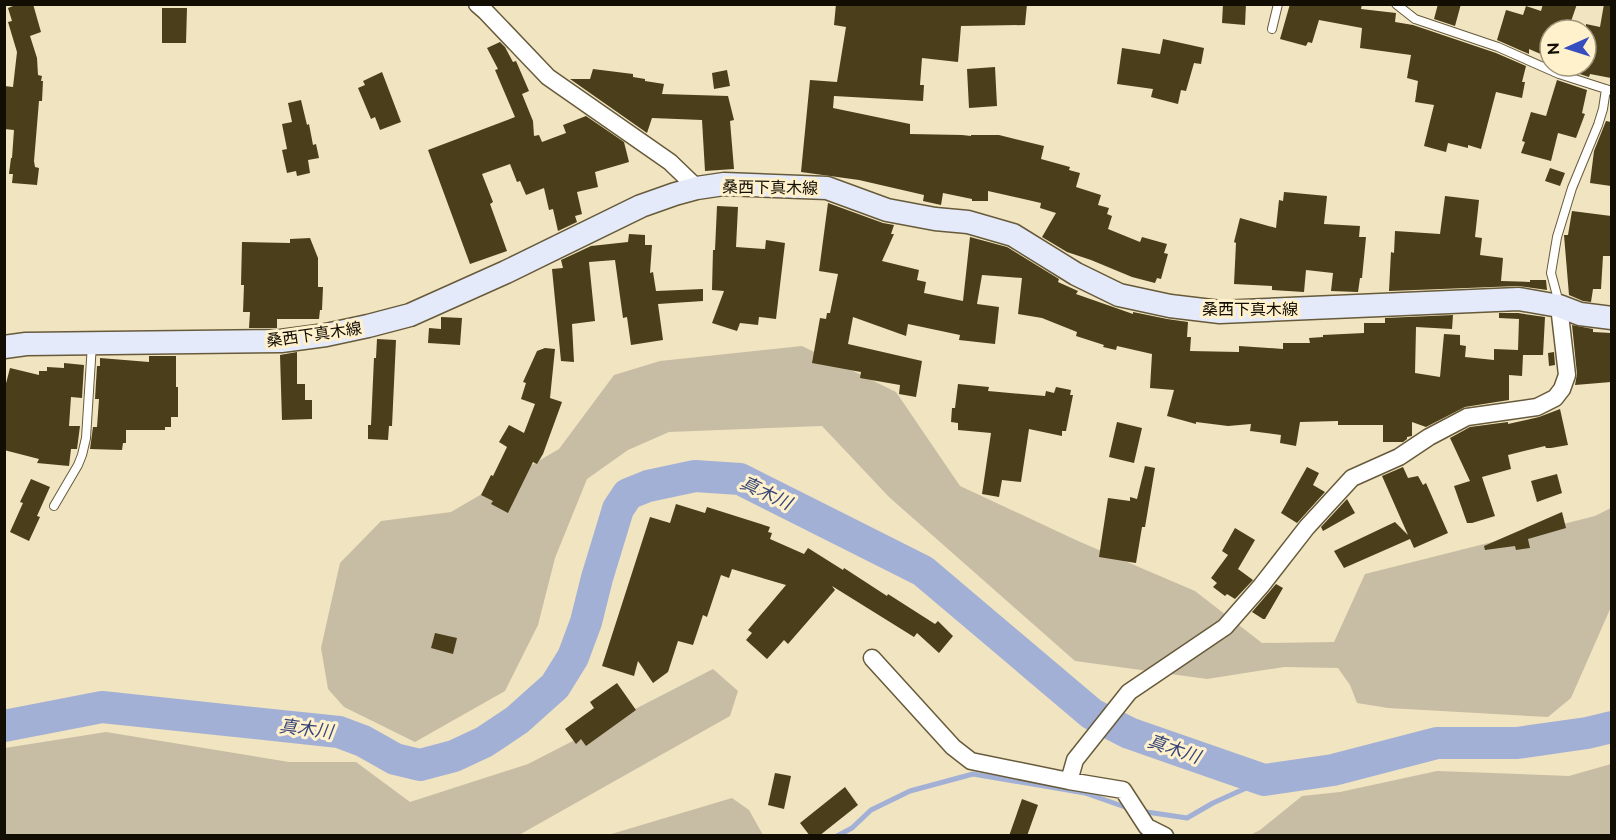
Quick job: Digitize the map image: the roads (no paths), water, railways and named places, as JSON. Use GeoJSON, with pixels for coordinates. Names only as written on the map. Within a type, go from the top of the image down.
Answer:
{"type":"FeatureCollection","features":[{"type":"Feature","properties":{"kind":"main road","name":"桑西下真木線"},"geometry":{"type":"LineString","coordinates":[[4,347],[26,344],[281,341],[368,326],[410,315],[506,272],[641,206],[697,188],[724,184],[827,188],[887,210],[935,219],[968,222],[1013,235],[1076,274],[1119,295],[1170,306],[1220,312],[1519,299],[1559,306],[1580,314],[1611,318]]}},
{"type":"Feature","properties":{"kind":"street"},"geometry":{"type":"LineString","coordinates":[[477,4],[548,76],[670,162],[697,188]]}},
{"type":"Feature","properties":{"kind":"street"},"geometry":{"type":"LineString","coordinates":[[1069,781],[1075,760],[1129,692],[1225,627],[1261,586],[1307,527],[1352,478],[1399,457],[1429,437],[1467,417],[1537,407],[1554,398],[1562,389],[1567,375],[1559,306]]}},
{"type":"Feature","properties":{"kind":"street"},"geometry":{"type":"LineString","coordinates":[[872,658],[953,747],[971,761],[1123,790],[1147,827],[1165,836]]}},
{"type":"Feature","properties":{"kind":"lane"},"geometry":{"type":"LineString","coordinates":[[1272,29],[1278,4]]}},
{"type":"Feature","properties":{"kind":"lane"},"geometry":{"type":"LineString","coordinates":[[1396,4],[1415,19],[1498,47],[1559,74],[1609,90],[1598,125],[1572,188],[1557,237],[1551,273],[1559,306]]}},
{"type":"Feature","properties":{"kind":"lane"},"geometry":{"type":"LineString","coordinates":[[54,506],[82,455],[86,438],[93,343]]}},
{"type":"Feature","properties":{"kind":"waterway","name":"真木川"},"geometry":{"type":"LineString","coordinates":[[4,726],[102,707],[339,732],[363,741],[395,759],[420,765],[454,756],[484,742],[517,720],[555,686],[573,657],[586,622],[618,509],[628,494],[648,486],[695,476],[740,479],[923,571],[1092,714],[1129,733],[1264,780],[1333,770],[1437,743],[1517,743],[1612,727]]}},
{"type":"Feature","properties":{"kind":"waterway"},"geometry":{"type":"LineString","coordinates":[[837,836],[852,828],[871,810],[910,791],[973,774],[1085,793],[1128,808]]}},
{"type":"Feature","properties":{"kind":"waterway"},"geometry":{"type":"LineString","coordinates":[[1140,811],[1187,818],[1213,803],[1264,780]]}}]}
